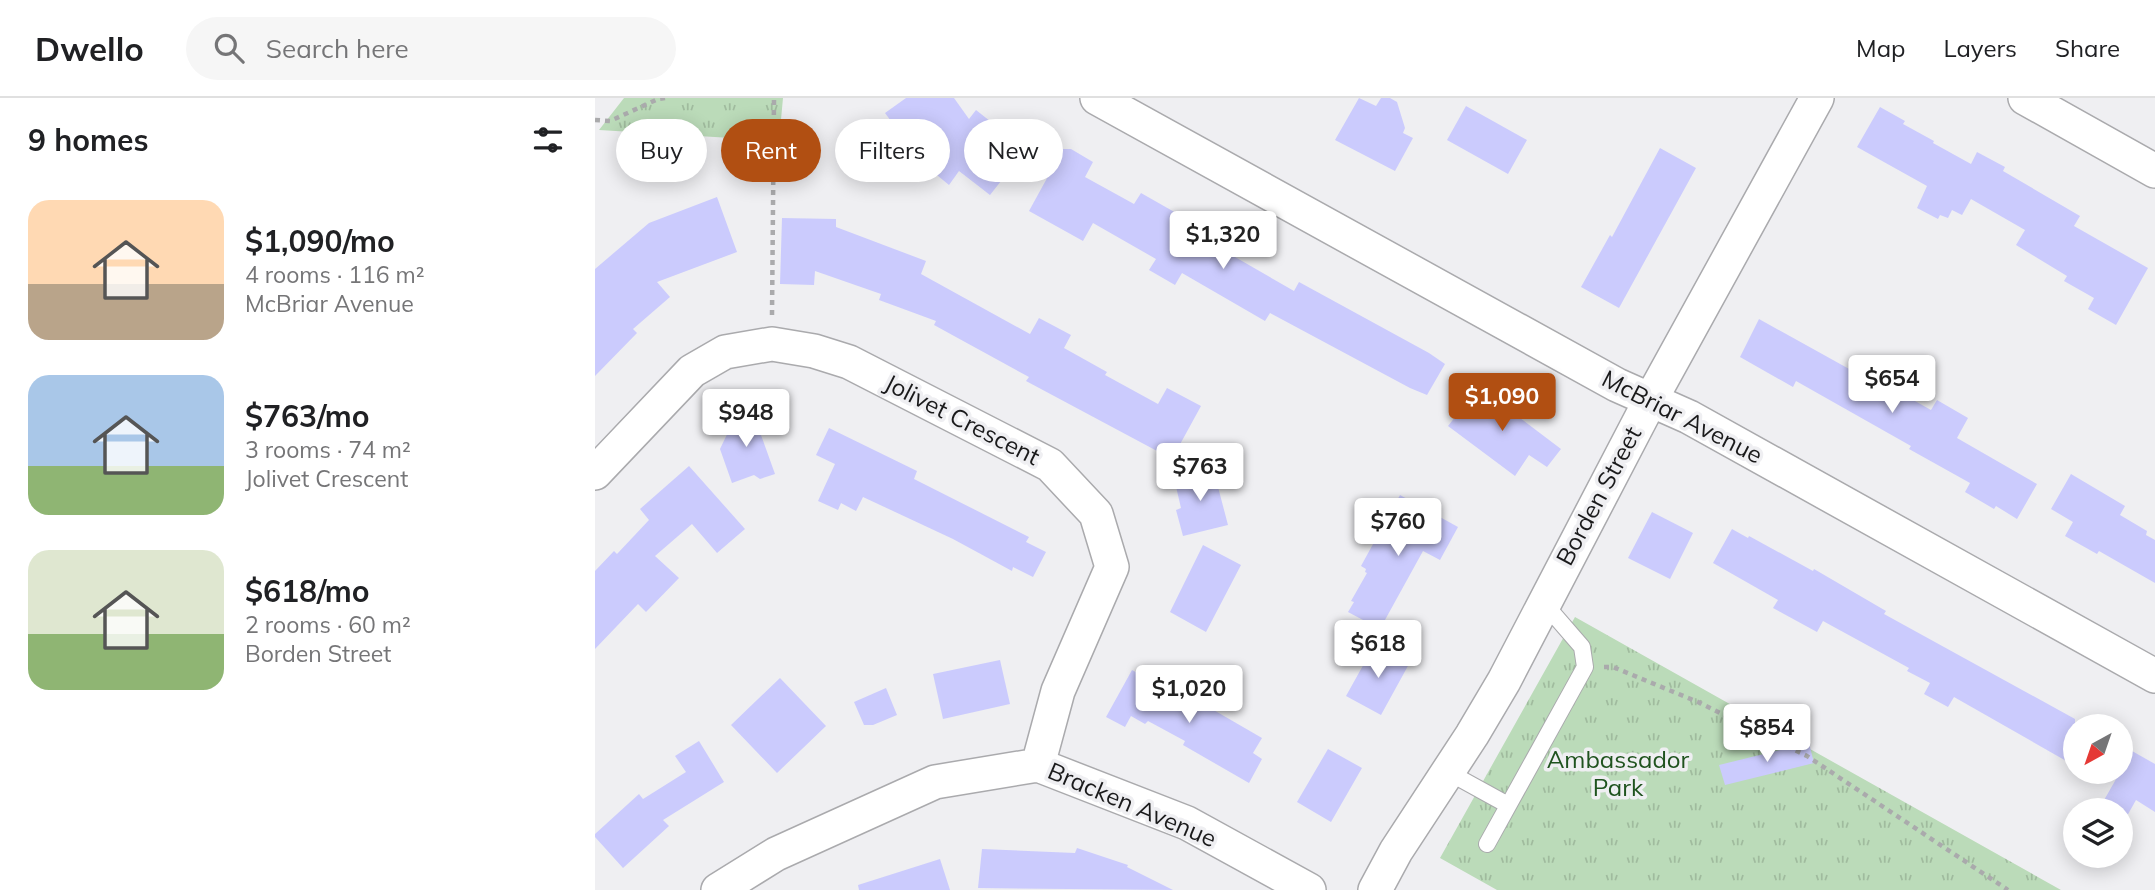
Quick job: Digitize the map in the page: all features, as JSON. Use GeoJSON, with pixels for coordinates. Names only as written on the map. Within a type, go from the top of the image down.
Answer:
{"type":"FeatureCollection","features":[{"type":"Feature","properties":{"kind":"street","name":"McBriar Avenue"},"geometry":{"type":"LineString","coordinates":[[1097,98],[1650,401],[1689,417],[2155,676]]}},
{"type":"Feature","properties":{"kind":"street","name":"Borden Street"},"geometry":{"type":"LineString","coordinates":[[1374,890],[1504,681],[1650,401],[1817,98]]}},
{"type":"Feature","properties":{"kind":"street"},"geometry":{"type":"LineString","coordinates":[[2025,98],[2155,171]]}},
{"type":"Feature","properties":{"kind":"street","name":"Jolivet Crescent"},"geometry":{"type":"LineString","coordinates":[[595,473],[692,371],[725,352],[772,344],[814,351],[849,362],[1051,465],[1096,514],[1112,567],[1058,691],[1038,765]]}},
{"type":"Feature","properties":{"kind":"street","name":"Bracken Avenue"},"geometry":{"type":"LineString","coordinates":[[718,890],[776,854],[935,782],[1038,765],[1187,823],[1310,890]]}},
{"type":"Feature","properties":{"kind":"lane"},"geometry":{"type":"LineString","coordinates":[[1487,844],[1585,667],[1582,646],[1543,602]]}},
{"type":"Feature","properties":{"kind":"lane"},"geometry":{"type":"LineString","coordinates":[[1448,772],[1508,805]]}},
{"type":"Feature","properties":{"kind":"path"},"geometry":{"type":"LineString","coordinates":[[595,120],[610,121],[665,98]]}},
{"type":"Feature","properties":{"kind":"path"},"geometry":{"type":"LineString","coordinates":[[772,344],[774,98]]}},
{"type":"Feature","properties":{"kind":"path"},"geometry":{"type":"LineString","coordinates":[[1585,667],[1613,667],[1657,684],[1807,756],[2008,890]]}},
{"type":"Feature","properties":{"kind":"green space"},"geometry":{"type":"Polygon","coordinates":[[[624,98],[783,98],[781,119],[721,119],[721,137],[707,137],[707,119],[616,119],[616,131],[599,130],[624,98]]]}},
{"type":"Feature","properties":{"kind":"green space","name":"Ambassador Park"},"geometry":{"type":"Polygon","coordinates":[[[1575,617],[2061,890],[1497,890],[1440,858],[1575,617]]]}},
{"type":"Feature","properties":{"kind":"building"},"geometry":{"type":"Polygon","coordinates":[[[906,98],[954,98],[969,119],[964,119],[964,175],[959,171],[949,185],[945,182],[950,182],[950,119],[889,119],[885,113],[906,98]]]}},
{"type":"Feature","properties":{"kind":"building"},"geometry":{"type":"Polygon","coordinates":[[[1359,98],[1376,106],[1381,98],[1390,98],[1397,102],[1405,128],[1403,133],[1413,138],[1395,171],[1335,140],[1359,98]]]}},
{"type":"Feature","properties":{"kind":"building"},"geometry":{"type":"Polygon","coordinates":[[[1466,106],[1527,140],[1508,174],[1447,140],[1466,106]]]}},
{"type":"Feature","properties":{"kind":"building"},"geometry":{"type":"Polygon","coordinates":[[[1880,107],[1905,121],[1903,124],[1934,141],[1933,143],[1971,164],[1977,152],[2005,167],[2003,171],[2080,216],[2074,226],[2148,268],[2116,325],[2088,309],[2094,298],[2064,281],[2067,276],[2016,245],[2025,230],[1971,199],[1962,215],[1952,210],[1948,218],[1940,215],[1938,219],[1917,208],[1927,186],[1857,147],[1880,107]]]}},
{"type":"Feature","properties":{"kind":"building"},"geometry":{"type":"Polygon","coordinates":[[[976,110],[987,119],[969,119],[976,110]]]}},
{"type":"Feature","properties":{"kind":"building"},"geometry":{"type":"Polygon","coordinates":[[[1660,148],[1696,168],[1619,308],[1581,287],[1610,235],[1612,237],[1660,148]]]}},
{"type":"Feature","properties":{"kind":"building"},"geometry":{"type":"Polygon","coordinates":[[[1063,149],[1071,149],[1093,162],[1085,177],[1134,204],[1141,193],[1206,230],[1202,238],[1294,291],[1299,282],[1445,364],[1427,395],[1270,313],[1265,321],[1182,273],[1175,285],[1149,270],[1156,259],[1093,223],[1083,241],[1029,211],[1045,182],[1063,182],[1063,149]]]}},
{"type":"Feature","properties":{"kind":"building"},"geometry":{"type":"Polygon","coordinates":[[[973,182],[1000,182],[990,195],[973,182]]]}},
{"type":"Feature","properties":{"kind":"building"},"geometry":{"type":"Polygon","coordinates":[[[717,197],[737,252],[657,282],[670,297],[633,329],[637,333],[595,376],[595,269],[649,223],[717,197]]]}},
{"type":"Feature","properties":{"kind":"building"},"geometry":{"type":"Polygon","coordinates":[[[782,218],[836,219],[836,227],[926,261],[921,274],[1030,334],[1039,318],[1071,335],[1064,348],[1107,372],[1105,375],[1158,404],[1167,388],[1201,406],[1172,459],[1026,381],[1029,377],[934,325],[936,321],[879,300],[881,294],[815,271],[814,285],[780,284],[782,218]]]}},
{"type":"Feature","properties":{"kind":"building"},"geometry":{"type":"Polygon","coordinates":[[[1759,319],[1869,380],[1874,370],[1893,381],[1890,387],[1931,410],[1937,400],[1968,418],[1957,438],[2037,484],[2017,519],[1965,492],[1970,483],[1909,449],[1911,446],[1796,381],[1793,387],[1740,357],[1759,319]]]}},
{"type":"Feature","properties":{"kind":"building"},"geometry":{"type":"Polygon","coordinates":[[[1479,387],[1561,449],[1547,467],[1529,455],[1515,476],[1448,426],[1479,387]]]}},
{"type":"Feature","properties":{"kind":"building"},"geometry":{"type":"Polygon","coordinates":[[[752,410],[775,474],[760,479],[754,475],[732,483],[720,449],[731,426],[728,418],[752,410]]]}},
{"type":"Feature","properties":{"kind":"building"},"geometry":{"type":"Polygon","coordinates":[[[829,428],[917,471],[914,479],[1029,537],[1026,542],[1046,552],[1033,577],[1013,567],[1012,571],[953,539],[863,497],[856,511],[841,503],[838,510],[818,501],[835,464],[816,455],[829,428]]]}},
{"type":"Feature","properties":{"kind":"building"},"geometry":{"type":"Polygon","coordinates":[[[689,466],[745,529],[717,553],[692,524],[655,556],[679,578],[646,612],[638,604],[595,649],[595,571],[614,551],[617,554],[649,520],[640,509],[689,466]]]}},
{"type":"Feature","properties":{"kind":"building"},"geometry":{"type":"Polygon","coordinates":[[[1213,468],[1228,525],[1183,536],[1176,510],[1181,508],[1174,478],[1213,468]]]}},
{"type":"Feature","properties":{"kind":"building"},"geometry":{"type":"Polygon","coordinates":[[[2071,474],[2125,506],[2120,515],[2147,531],[2146,535],[2155,540],[2155,583],[2099,551],[2097,554],[2065,536],[2073,522],[2051,509],[2071,474]]]}},
{"type":"Feature","properties":{"kind":"building"},"geometry":{"type":"Polygon","coordinates":[[[1400,495],[1458,527],[1440,560],[1423,551],[1380,629],[1348,612],[1354,602],[1351,601],[1367,573],[1361,566],[1400,495]]]}},
{"type":"Feature","properties":{"kind":"building"},"geometry":{"type":"Polygon","coordinates":[[[1652,512],[1693,533],[1670,579],[1628,558],[1652,512]]]}},
{"type":"Feature","properties":{"kind":"building"},"geometry":{"type":"Polygon","coordinates":[[[1732,529],[1813,571],[1814,569],[1886,611],[1884,614],[2066,714],[2063,714],[2063,759],[1954,697],[1948,707],[1924,694],[1930,683],[1907,671],[1909,668],[1823,621],[1817,632],[1773,608],[1778,600],[1713,563],[1732,529]]]}},
{"type":"Feature","properties":{"kind":"building"},"geometry":{"type":"Polygon","coordinates":[[[1203,545],[1241,565],[1206,632],[1170,612],[1203,545]]]}},
{"type":"Feature","properties":{"kind":"building"},"geometry":{"type":"Polygon","coordinates":[[[1375,644],[1409,664],[1381,715],[1346,696],[1375,644]]]}},
{"type":"Feature","properties":{"kind":"building"},"geometry":{"type":"Polygon","coordinates":[[[1000,660],[1010,704],[943,719],[933,674],[1000,660]]]}},
{"type":"Feature","properties":{"kind":"building"},"geometry":{"type":"Polygon","coordinates":[[[1132,670],[1203,709],[1205,705],[1262,738],[1253,753],[1262,759],[1249,783],[1183,745],[1185,741],[1148,721],[1145,724],[1131,716],[1125,727],[1106,717],[1132,670]]]}},
{"type":"Feature","properties":{"kind":"building"},"geometry":{"type":"Polygon","coordinates":[[[780,678],[826,726],[777,773],[731,725],[780,678]]]}},
{"type":"Feature","properties":{"kind":"building"},"geometry":{"type":"Polygon","coordinates":[[[886,688],[897,715],[873,725],[864,725],[854,702],[886,688]]]}},
{"type":"Feature","properties":{"kind":"building"},"geometry":{"type":"Polygon","coordinates":[[[699,741],[724,782],[663,820],[669,826],[623,868],[595,834],[639,794],[643,799],[686,772],[675,756],[699,741]]]}},
{"type":"Feature","properties":{"kind":"building"},"geometry":{"type":"Polygon","coordinates":[[[1809,743],[1814,763],[1725,785],[1719,765],[1809,743]]]}},
{"type":"Feature","properties":{"kind":"building"},"geometry":{"type":"Polygon","coordinates":[[[1328,749],[1362,768],[1331,822],[1297,802],[1328,749]]]}},
{"type":"Feature","properties":{"kind":"building"},"geometry":{"type":"Polygon","coordinates":[[[2133,752],[2155,764],[2155,812],[2136,800],[2133,805],[2133,798],[2105,798],[2113,784],[2133,784],[2133,752]]]}},
{"type":"Feature","properties":{"kind":"building"},"geometry":{"type":"Polygon","coordinates":[[[1077,848],[1128,865],[1127,867],[1173,890],[978,888],[982,849],[1075,853],[1077,848]]]}},
{"type":"Feature","properties":{"kind":"building"},"geometry":{"type":"Polygon","coordinates":[[[940,859],[950,890],[859,890],[858,885],[940,859]]]}}]}
